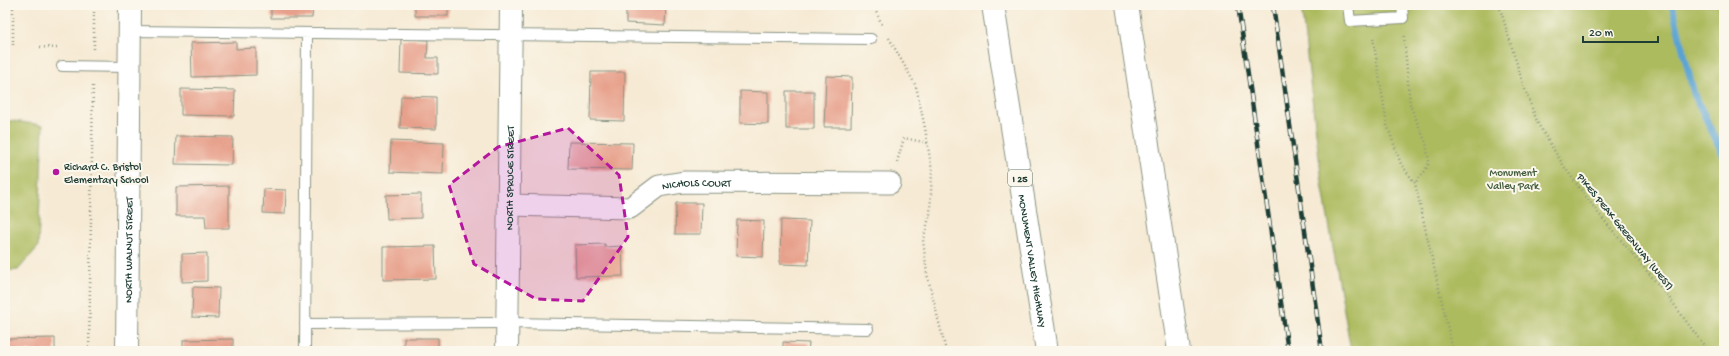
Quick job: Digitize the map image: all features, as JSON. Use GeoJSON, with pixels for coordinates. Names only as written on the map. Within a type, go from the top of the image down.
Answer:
{"type":"FeatureCollection","features":[{"type":"Feature","properties":{"kind":"main road","name":"NORTH WALNUT STREET"},"geometry":{"type":"LineString","coordinates":[[127,351],[130,5]]}},
{"type":"Feature","properties":{"kind":"main road","name":"NORTH SPRUCE STREET"},"geometry":{"type":"LineString","coordinates":[[507,351],[511,5]]}},
{"type":"Feature","properties":{"kind":"main road","name":"MONUMENT VALLEY HIGHWAY"},"geometry":{"type":"LineString","coordinates":[[993,5],[1047,351]]}},
{"type":"Feature","properties":{"kind":"main road"},"geometry":{"type":"LineString","coordinates":[[1127,5],[1180,351]]}},
{"type":"Feature","properties":{"kind":"street","name":"NICHOLS COURT"},"geometry":{"type":"LineString","coordinates":[[509,205],[630,208],[659,186],[684,182],[890,183]]}},
{"type":"Feature","properties":{"kind":"lane"},"geometry":{"type":"LineString","coordinates":[[1348,5],[1350,20],[1403,18],[1402,5]]}},
{"type":"Feature","properties":{"kind":"lane"},"geometry":{"type":"LineString","coordinates":[[130,31],[871,39]]}},
{"type":"Feature","properties":{"kind":"lane"},"geometry":{"type":"LineString","coordinates":[[304,351],[307,33]]}},
{"type":"Feature","properties":{"kind":"lane"},"geometry":{"type":"LineString","coordinates":[[62,66],[129,67]]}},
{"type":"Feature","properties":{"kind":"lane"},"geometry":{"type":"LineString","coordinates":[[305,324],[507,323],[868,329]]}},
{"type":"Feature","properties":{"kind":"path"},"geometry":{"type":"LineString","coordinates":[[13,5],[13,45]]}},
{"type":"Feature","properties":{"kind":"path"},"geometry":{"type":"LineString","coordinates":[[89,351],[94,5]]}},
{"type":"Feature","properties":{"kind":"path"},"geometry":{"type":"LineString","coordinates":[[873,5],[884,29]]}},
{"type":"Feature","properties":{"kind":"path","name":"PIKES PEAK GREENWAY (WEST)"},"geometry":{"type":"LineString","coordinates":[[1499,5],[1523,84],[1538,124],[1565,168],[1598,213],[1667,295],[1708,351]]}},
{"type":"Feature","properties":{"kind":"path"},"geometry":{"type":"LineString","coordinates":[[1403,18],[1410,105],[1426,143],[1429,162],[1426,171],[1415,183]]}},
{"type":"Feature","properties":{"kind":"path"},"geometry":{"type":"LineString","coordinates":[[1370,20],[1387,125],[1401,164],[1415,183],[1453,351]]}},
{"type":"Feature","properties":{"kind":"path"},"geometry":{"type":"LineString","coordinates":[[888,35],[916,86],[928,143],[932,171],[930,214],[923,240],[927,274],[946,351]]}},
{"type":"Feature","properties":{"kind":"path"},"geometry":{"type":"LineString","coordinates":[[890,183],[904,138],[928,143]]}},
{"type":"Feature","properties":{"kind":"highlighted area"},"geometry":{"type":"Polygon","coordinates":[[[568,128],[619,175],[628,237],[583,301],[536,299],[474,264],[449,185],[498,147],[568,128]]]}},
{"type":"Feature","properties":{"kind":"green space"},"geometry":{"type":"Polygon","coordinates":[[[5,5],[9,5],[10,36],[5,36],[5,5]]]}},
{"type":"Feature","properties":{"kind":"green space","name":"Monument Valley Park"},"geometry":{"type":"Polygon","coordinates":[[[1301,5],[1724,5],[1724,351],[1351,351],[1322,183],[1301,5]]]}},
{"type":"Feature","properties":{"kind":"green space"},"geometry":{"type":"Polygon","coordinates":[[[5,120],[43,125],[38,247],[18,270],[5,271],[5,120]]]}},
{"type":"Feature","properties":{"kind":"building"},"geometry":{"type":"Polygon","coordinates":[[[271,5],[313,5],[312,18],[271,18],[271,5]]]}},
{"type":"Feature","properties":{"kind":"building"},"geometry":{"type":"Polygon","coordinates":[[[415,5],[448,5],[448,16],[415,16],[415,5]]]}},
{"type":"Feature","properties":{"kind":"building"},"geometry":{"type":"Polygon","coordinates":[[[626,5],[666,5],[665,25],[626,23],[626,5]]]}},
{"type":"Feature","properties":{"kind":"building"},"geometry":{"type":"Polygon","coordinates":[[[401,39],[428,40],[427,58],[438,58],[438,74],[400,73],[401,39]]]}},
{"type":"Feature","properties":{"kind":"building"},"geometry":{"type":"Polygon","coordinates":[[[236,42],[236,49],[256,48],[256,75],[192,77],[191,43],[236,42]]]}},
{"type":"Feature","properties":{"kind":"building"},"geometry":{"type":"Polygon","coordinates":[[[591,72],[625,72],[624,121],[590,120],[591,72]]]}},
{"type":"Feature","properties":{"kind":"building"},"geometry":{"type":"Polygon","coordinates":[[[826,76],[852,77],[851,127],[824,127],[826,76]]]}},
{"type":"Feature","properties":{"kind":"building"},"geometry":{"type":"Polygon","coordinates":[[[181,89],[235,90],[234,116],[181,115],[181,89]]]}},
{"type":"Feature","properties":{"kind":"building"},"geometry":{"type":"Polygon","coordinates":[[[740,91],[768,92],[768,124],[740,123],[740,91]]]}},
{"type":"Feature","properties":{"kind":"building"},"geometry":{"type":"Polygon","coordinates":[[[786,91],[814,91],[814,129],[786,129],[786,91]]]}},
{"type":"Feature","properties":{"kind":"building"},"geometry":{"type":"Polygon","coordinates":[[[401,96],[436,97],[436,129],[400,128],[401,96]]]}},
{"type":"Feature","properties":{"kind":"building"},"geometry":{"type":"Polygon","coordinates":[[[176,136],[233,137],[232,165],[175,164],[176,136]]]}},
{"type":"Feature","properties":{"kind":"building"},"geometry":{"type":"Polygon","coordinates":[[[391,141],[444,143],[443,174],[390,172],[391,141]]]}},
{"type":"Feature","properties":{"kind":"building"},"geometry":{"type":"Polygon","coordinates":[[[569,142],[633,143],[632,170],[568,169],[569,142]]]}},
{"type":"Feature","properties":{"kind":"building"},"geometry":{"type":"Polygon","coordinates":[[[229,186],[229,228],[206,228],[205,216],[176,216],[176,187],[229,186]]]}},
{"type":"Feature","properties":{"kind":"building"},"geometry":{"type":"Polygon","coordinates":[[[264,189],[286,190],[285,214],[263,213],[264,189]]]}},
{"type":"Feature","properties":{"kind":"building"},"geometry":{"type":"Polygon","coordinates":[[[421,194],[421,218],[387,219],[386,195],[421,194]]]}},
{"type":"Feature","properties":{"kind":"building"},"geometry":{"type":"Polygon","coordinates":[[[676,203],[702,203],[701,234],[675,234],[676,203]]]}},
{"type":"Feature","properties":{"kind":"building"},"geometry":{"type":"Polygon","coordinates":[[[737,220],[764,221],[763,257],[736,256],[737,220]]]}},
{"type":"Feature","properties":{"kind":"building"},"geometry":{"type":"Polygon","coordinates":[[[781,220],[810,221],[808,265],[780,264],[781,220]]]}},
{"type":"Feature","properties":{"kind":"building"},"geometry":{"type":"Polygon","coordinates":[[[605,244],[605,247],[622,246],[623,276],[576,277],[575,245],[605,244]]]}},
{"type":"Feature","properties":{"kind":"building"},"geometry":{"type":"Polygon","coordinates":[[[435,246],[436,279],[383,280],[383,247],[435,246]]]}},
{"type":"Feature","properties":{"kind":"building"},"geometry":{"type":"Polygon","coordinates":[[[207,253],[207,281],[182,282],[182,254],[207,253]]]}},
{"type":"Feature","properties":{"kind":"building"},"geometry":{"type":"Polygon","coordinates":[[[193,287],[219,288],[218,318],[192,317],[193,287]]]}},
{"type":"Feature","properties":{"kind":"building"},"geometry":{"type":"Polygon","coordinates":[[[55,338],[55,351],[5,351],[5,339],[55,338]]]}},
{"type":"Feature","properties":{"kind":"building"},"geometry":{"type":"Polygon","coordinates":[[[404,338],[438,338],[438,351],[404,351],[404,338]]]}},
{"type":"Feature","properties":{"kind":"building"},"geometry":{"type":"Polygon","coordinates":[[[233,339],[233,351],[183,351],[183,340],[233,339]]]}},
{"type":"Feature","properties":{"kind":"building"},"geometry":{"type":"Polygon","coordinates":[[[783,342],[809,343],[808,351],[783,351],[783,342]]]}},
{"type":"Feature","properties":{"kind":"waterway"},"geometry":{"type":"LineString","coordinates":[[1672,5],[1694,94],[1724,156]]}},
{"type":"Feature","properties":{"kind":"railway"},"geometry":{"type":"LineString","coordinates":[[1238,5],[1288,351]]}},
{"type":"Feature","properties":{"kind":"railway"},"geometry":{"type":"LineString","coordinates":[[1273,5],[1322,351]]}},
{"type":"Feature","properties":{"kind":"place","name":"Richard C. Bristol Elementary School"},"geometry":{"type":"Point","coordinates":[56,172]}}]}
